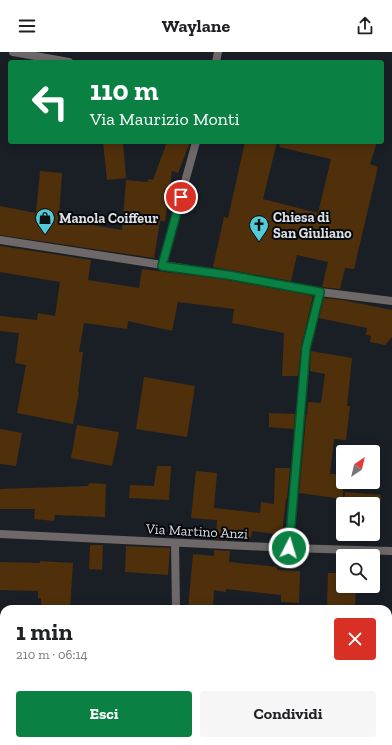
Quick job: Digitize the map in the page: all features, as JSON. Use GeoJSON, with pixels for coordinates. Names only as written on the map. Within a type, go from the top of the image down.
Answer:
{"type":"FeatureCollection","features":[{"type":"Feature","properties":{"kind":"street"},"geometry":{"type":"LineString","coordinates":[[13,52],[58,60]]}},
{"type":"Feature","properties":{"kind":"street"},"geometry":{"type":"LineString","coordinates":[[162,266],[195,144]]}},
{"type":"Feature","properties":{"kind":"street"},"geometry":{"type":"LineString","coordinates":[[0,240],[228,275],[320,292],[392,301]]}},
{"type":"Feature","properties":{"kind":"street"},"geometry":{"type":"LineString","coordinates":[[289,548],[306,348],[320,292]]}},
{"type":"Feature","properties":{"kind":"street","name":"Via Martino Anzi"},"geometry":{"type":"LineString","coordinates":[[0,534],[289,548],[392,551]]}},
{"type":"Feature","properties":{"kind":"street"},"geometry":{"type":"LineString","coordinates":[[175,543],[176,605]]}},
{"type":"Feature","properties":{"kind":"building"},"geometry":{"type":"Polygon","coordinates":[[[103,144],[123,144],[126,178],[107,180],[103,144]]]}},
{"type":"Feature","properties":{"kind":"building"},"geometry":{"type":"Polygon","coordinates":[[[166,144],[189,144],[178,173],[172,171],[165,221],[160,221],[154,258],[0,235],[0,206],[36,213],[40,171],[62,173],[59,217],[81,221],[80,223],[122,230],[126,180],[148,182],[148,179],[153,180],[166,144]]]}},
{"type":"Feature","properties":{"kind":"building"},"geometry":{"type":"Polygon","coordinates":[[[245,144],[277,144],[263,199],[318,213],[331,159],[279,147],[280,144],[376,144],[370,164],[378,167],[354,269],[345,268],[340,289],[322,287],[328,262],[297,255],[291,281],[213,267],[224,217],[228,218],[245,144]]]}},
{"type":"Feature","properties":{"kind":"building"},"geometry":{"type":"Polygon","coordinates":[[[0,246],[91,260],[88,280],[139,288],[142,269],[227,280],[313,296],[301,347],[298,376],[282,376],[284,333],[232,323],[234,309],[178,302],[172,331],[128,321],[127,329],[84,323],[79,352],[83,352],[79,392],[73,424],[17,413],[26,365],[15,363],[19,333],[0,331],[0,316],[37,320],[38,313],[55,316],[60,282],[0,272],[0,246]]]}},
{"type":"Feature","properties":{"kind":"building"},"geometry":{"type":"Polygon","coordinates":[[[324,298],[392,310],[392,337],[385,345],[370,342],[371,336],[366,335],[367,328],[319,318],[324,298]]]}},
{"type":"Feature","properties":{"kind":"building"},"geometry":{"type":"Polygon","coordinates":[[[311,351],[352,358],[347,406],[350,406],[346,440],[334,439],[330,474],[336,474],[336,489],[343,489],[343,497],[336,498],[299,493],[308,402],[321,403],[325,374],[310,371],[311,351]]]}},
{"type":"Feature","properties":{"kind":"building"},"geometry":{"type":"Polygon","coordinates":[[[144,377],[195,386],[187,437],[136,429],[144,377]]]}},
{"type":"Feature","properties":{"kind":"building"},"geometry":{"type":"Polygon","coordinates":[[[269,413],[295,414],[294,429],[269,427],[269,413]]]}},
{"type":"Feature","properties":{"kind":"building"},"geometry":{"type":"Polygon","coordinates":[[[77,425],[119,432],[112,466],[71,458],[77,425]]]}},
{"type":"Feature","properties":{"kind":"building"},"geometry":{"type":"Polygon","coordinates":[[[0,429],[22,433],[16,466],[0,464],[0,429]]]}},
{"type":"Feature","properties":{"kind":"building"},"geometry":{"type":"Polygon","coordinates":[[[157,466],[171,466],[169,500],[129,498],[130,485],[154,486],[157,466]]]}},
{"type":"Feature","properties":{"kind":"building"},"geometry":{"type":"Polygon","coordinates":[[[275,468],[290,468],[282,535],[252,531],[251,538],[231,536],[231,540],[216,539],[217,520],[191,518],[196,471],[217,473],[214,508],[260,513],[261,502],[274,504],[275,468]]]}},
{"type":"Feature","properties":{"kind":"building"},"geometry":{"type":"Polygon","coordinates":[[[89,483],[106,484],[105,517],[55,515],[54,521],[34,519],[35,509],[0,509],[0,489],[88,486],[89,483]]]}},
{"type":"Feature","properties":{"kind":"building"},"geometry":{"type":"Polygon","coordinates":[[[345,492],[381,495],[380,504],[380,497],[345,497],[345,492]]]}},
{"type":"Feature","properties":{"kind":"building"},"geometry":{"type":"Polygon","coordinates":[[[90,545],[103,545],[102,570],[89,569],[90,545]]]}},
{"type":"Feature","properties":{"kind":"building"},"geometry":{"type":"Polygon","coordinates":[[[126,546],[170,548],[168,575],[125,572],[126,546]]]}},
{"type":"Feature","properties":{"kind":"building"},"geometry":{"type":"Polygon","coordinates":[[[214,550],[230,551],[229,562],[277,567],[277,570],[300,571],[299,603],[281,602],[281,595],[226,589],[226,592],[214,590],[213,605],[188,605],[193,554],[214,556],[214,550]]]}},
{"type":"Feature","properties":{"kind":"building"},"geometry":{"type":"Polygon","coordinates":[[[40,561],[73,563],[70,605],[41,605],[41,598],[38,598],[38,591],[0,590],[0,562],[40,563],[40,561]]]}},
{"type":"Feature","properties":{"kind":"building"},"geometry":{"type":"Polygon","coordinates":[[[328,573],[336,573],[336,593],[356,593],[355,605],[327,605],[328,573]]]}},
{"type":"Feature","properties":{"kind":"place","name":"Manola Coiffeur"},"geometry":{"type":"Point","coordinates":[45,235]}},
{"type":"Feature","properties":{"kind":"place","name":"Chiesa di San Giuliano"},"geometry":{"type":"Point","coordinates":[259,242]}},
{"type":"Feature","properties":{"kind":"route"},"geometry":{"type":"LineString","coordinates":[[181,197],[162,266],[228,275],[320,292],[306,348],[289,548]]}}]}
